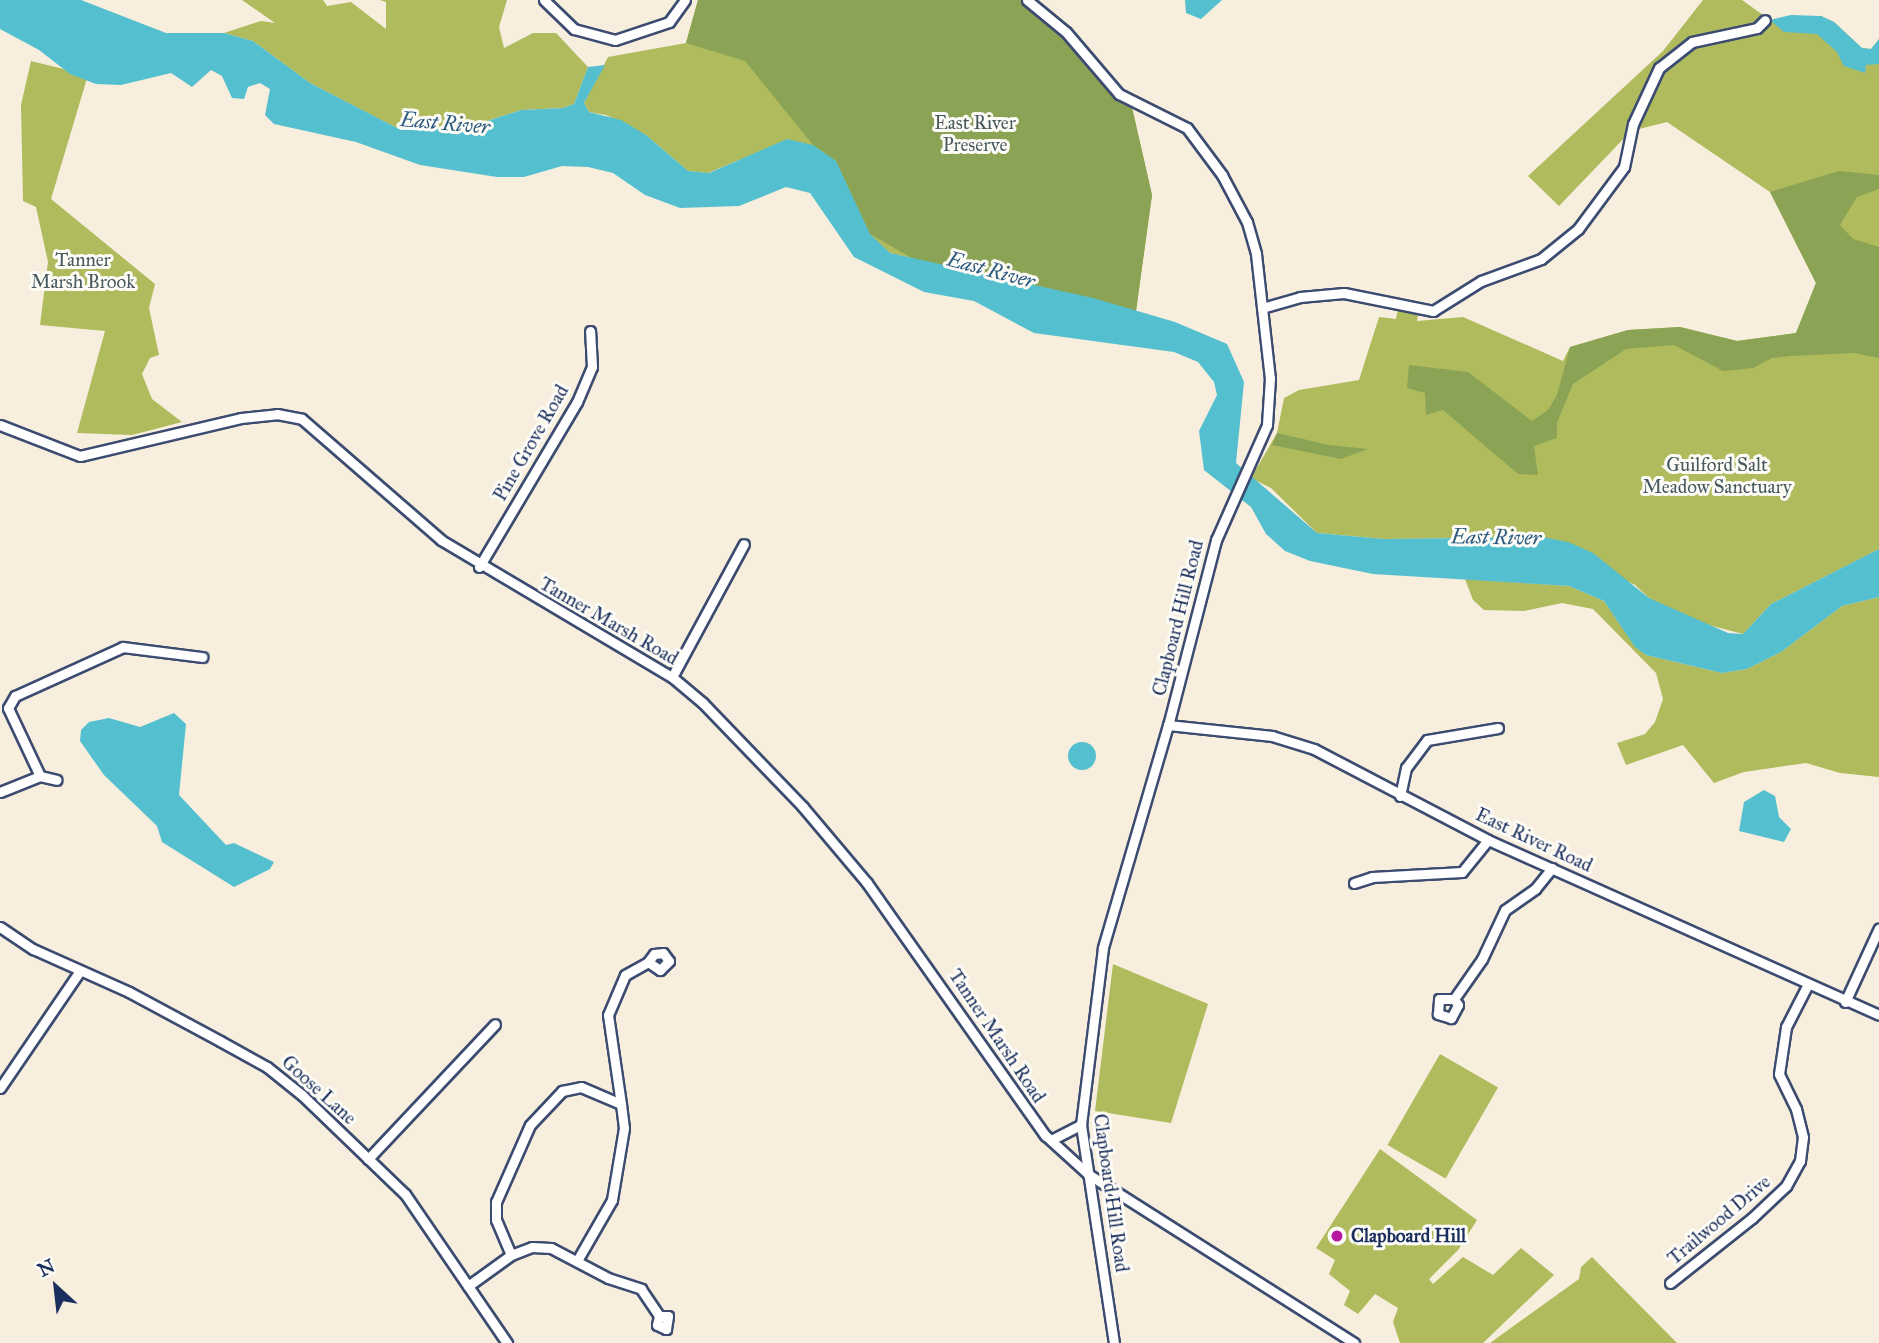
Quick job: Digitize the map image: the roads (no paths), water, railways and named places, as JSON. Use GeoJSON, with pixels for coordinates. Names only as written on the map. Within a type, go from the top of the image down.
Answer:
{"type":"FeatureCollection","features":[{"type":"Feature","properties":{"kind":"street"},"geometry":{"type":"LineString","coordinates":[[544,0],[574,29],[615,40],[669,22],[685,0]]}},
{"type":"Feature","properties":{"kind":"street","name":"Clapboard Hill Road"},"geometry":{"type":"LineString","coordinates":[[1027,0],[1066,33],[1119,94],[1175,120],[1195,135],[1247,222],[1256,254],[1270,378],[1267,425],[1231,500],[1209,561],[1168,725],[1108,921],[1081,1125],[1114,1343]]}},
{"type":"Feature","properties":{"kind":"street"},"geometry":{"type":"LineString","coordinates":[[1262,308],[1300,297],[1344,293],[1433,311],[1481,281],[1541,258],[1578,229],[1624,167],[1636,114],[1659,68],[1692,42],[1719,32],[1750,30],[1765,20]]}},
{"type":"Feature","properties":{"kind":"street","name":"Pine Grove Road"},"geometry":{"type":"LineString","coordinates":[[479,567],[578,402],[592,367],[590,331]]}},
{"type":"Feature","properties":{"kind":"street","name":"Tanner Marsh Road"},"geometry":{"type":"LineString","coordinates":[[0,425],[80,456],[241,418],[277,414],[302,419],[405,512],[479,567],[672,677],[703,704],[803,807],[867,883],[926,960],[1026,1112],[1051,1140],[1088,1174],[1354,1343]]}},
{"type":"Feature","properties":{"kind":"street"},"geometry":{"type":"LineString","coordinates":[[672,677],[744,544]]}},
{"type":"Feature","properties":{"kind":"street"},"geometry":{"type":"LineString","coordinates":[[40,776],[8,708],[15,695],[123,647],[202,657]]}},
{"type":"Feature","properties":{"kind":"street","name":"East River Road"},"geometry":{"type":"LineString","coordinates":[[1168,725],[1293,741],[1488,839],[1807,986],[1879,1015]]}},
{"type":"Feature","properties":{"kind":"street"},"geometry":{"type":"LineString","coordinates":[[1401,796],[1406,768],[1427,740],[1498,728]]}},
{"type":"Feature","properties":{"kind":"street"},"geometry":{"type":"LineString","coordinates":[[0,792],[40,776],[57,780]]}},
{"type":"Feature","properties":{"kind":"street"},"geometry":{"type":"LineString","coordinates":[[1354,883],[1372,877],[1462,872],[1488,839]]}},
{"type":"Feature","properties":{"kind":"street"},"geometry":{"type":"LineString","coordinates":[[1454,999],[1482,959],[1505,910],[1535,889],[1552,867]]}},
{"type":"Feature","properties":{"kind":"street","name":"Goose Lane"},"geometry":{"type":"LineString","coordinates":[[0,927],[79,972],[129,992],[267,1067],[412,1203],[507,1343]]}},
{"type":"Feature","properties":{"kind":"street"},"geometry":{"type":"LineString","coordinates":[[1844,1002],[1879,928]]}},
{"type":"Feature","properties":{"kind":"street"},"geometry":{"type":"LineString","coordinates":[[578,1259],[612,1200],[623,1145],[621,1104],[608,1015],[625,975],[648,962]]}},
{"type":"Feature","properties":{"kind":"street"},"geometry":{"type":"LineString","coordinates":[[0,1088],[79,972]]}},
{"type":"Feature","properties":{"kind":"street","name":"Trailwood Drive"},"geometry":{"type":"LineString","coordinates":[[1670,1283],[1752,1218],[1786,1186],[1800,1161],[1801,1128],[1779,1074],[1786,1027],[1807,986]]}},
{"type":"Feature","properties":{"kind":"street"},"geometry":{"type":"LineString","coordinates":[[368,1159],[495,1024]]}},
{"type":"Feature","properties":{"kind":"street"},"geometry":{"type":"LineString","coordinates":[[511,1255],[496,1220],[496,1202],[530,1125],[550,1102],[572,1088],[621,1104]]}},
{"type":"Feature","properties":{"kind":"street"},"geometry":{"type":"LineString","coordinates":[[1051,1140],[1081,1125]]}},
{"type":"Feature","properties":{"kind":"street"},"geometry":{"type":"LineString","coordinates":[[468,1286],[511,1255],[542,1247],[578,1259],[608,1278],[641,1289],[659,1316]]}},
{"type":"Feature","properties":{"kind":"water"},"geometry":{"type":"Polygon","coordinates":[[[0,0],[81,0],[166,33],[224,33],[253,41],[310,83],[401,130],[469,127],[521,110],[563,108],[574,104],[588,67],[605,65],[584,103],[589,112],[621,120],[646,135],[688,171],[709,173],[787,139],[813,145],[836,161],[870,234],[890,253],[1093,298],[1175,322],[1227,344],[1244,382],[1236,463],[1317,533],[1384,539],[1542,537],[1568,542],[1593,553],[1649,598],[1728,633],[1743,634],[1771,604],[1879,549],[1879,597],[1842,606],[1781,652],[1747,669],[1722,673],[1646,655],[1635,647],[1604,601],[1569,586],[1373,574],[1310,561],[1285,551],[1266,534],[1251,507],[1204,470],[1199,431],[1217,395],[1214,382],[1198,362],[1174,352],[1034,333],[974,301],[924,292],[854,257],[810,193],[786,187],[739,206],[680,208],[645,195],[613,173],[588,167],[562,166],[524,177],[497,177],[420,165],[356,142],[274,124],[265,115],[270,89],[260,83],[248,87],[244,99],[232,98],[222,76],[211,70],[192,87],[171,73],[121,85],[96,84],[70,74],[39,50],[0,29],[0,0]]]}},
{"type":"Feature","properties":{"kind":"water"},"geometry":{"type":"Polygon","coordinates":[[[1185,0],[1222,0],[1201,19],[1186,13],[1185,0]]]}},
{"type":"Feature","properties":{"kind":"water"},"geometry":{"type":"Polygon","coordinates":[[[1791,15],[1821,16],[1834,22],[1862,48],[1871,49],[1879,39],[1879,64],[1866,65],[1865,73],[1844,66],[1837,52],[1817,34],[1784,32],[1770,20],[1791,15]]]}},
{"type":"Feature","properties":{"kind":"water"},"geometry":{"type":"Polygon","coordinates":[[[174,713],[186,724],[179,795],[226,845],[234,843],[274,862],[270,869],[234,887],[162,842],[157,826],[104,775],[80,741],[81,730],[89,722],[109,718],[140,727],[174,713]]]}},
{"type":"Feature","properties":{"kind":"water"},"geometry":{"type":"Polygon","coordinates":[[[1082,742],[1092,746],[1096,756],[1092,766],[1082,770],[1072,766],[1068,756],[1072,746],[1082,742]]]}},
{"type":"Feature","properties":{"kind":"water"},"geometry":{"type":"Polygon","coordinates":[[[1764,790],[1775,796],[1779,817],[1791,829],[1784,842],[1739,831],[1744,802],[1764,790]]]}},
{"type":"Feature","properties":{"kind":"place","name":"Clapboard Hill"},"geometry":{"type":"Point","coordinates":[1337,1236]}},
{"type":"Feature","properties":{"kind":"water label","name":"East River"},"geometry":{"type":"Point","coordinates":[445,123]}},
{"type":"Feature","properties":{"kind":"water label","name":"East River"},"geometry":{"type":"Point","coordinates":[991,270]}},
{"type":"Feature","properties":{"kind":"water label","name":"East River"},"geometry":{"type":"Point","coordinates":[1496,537]}},
{"type":"Feature","properties":{"kind":"park label","name":"East River Preserve"},"geometry":{"type":"Point","coordinates":[975,134]}},
{"type":"Feature","properties":{"kind":"park label","name":"Tanner Marsh Brook"},"geometry":{"type":"Point","coordinates":[83,271]}},
{"type":"Feature","properties":{"kind":"park label","name":"Guilford Salt Meadow Sanctuary"},"geometry":{"type":"Point","coordinates":[1717,476]}}]}
